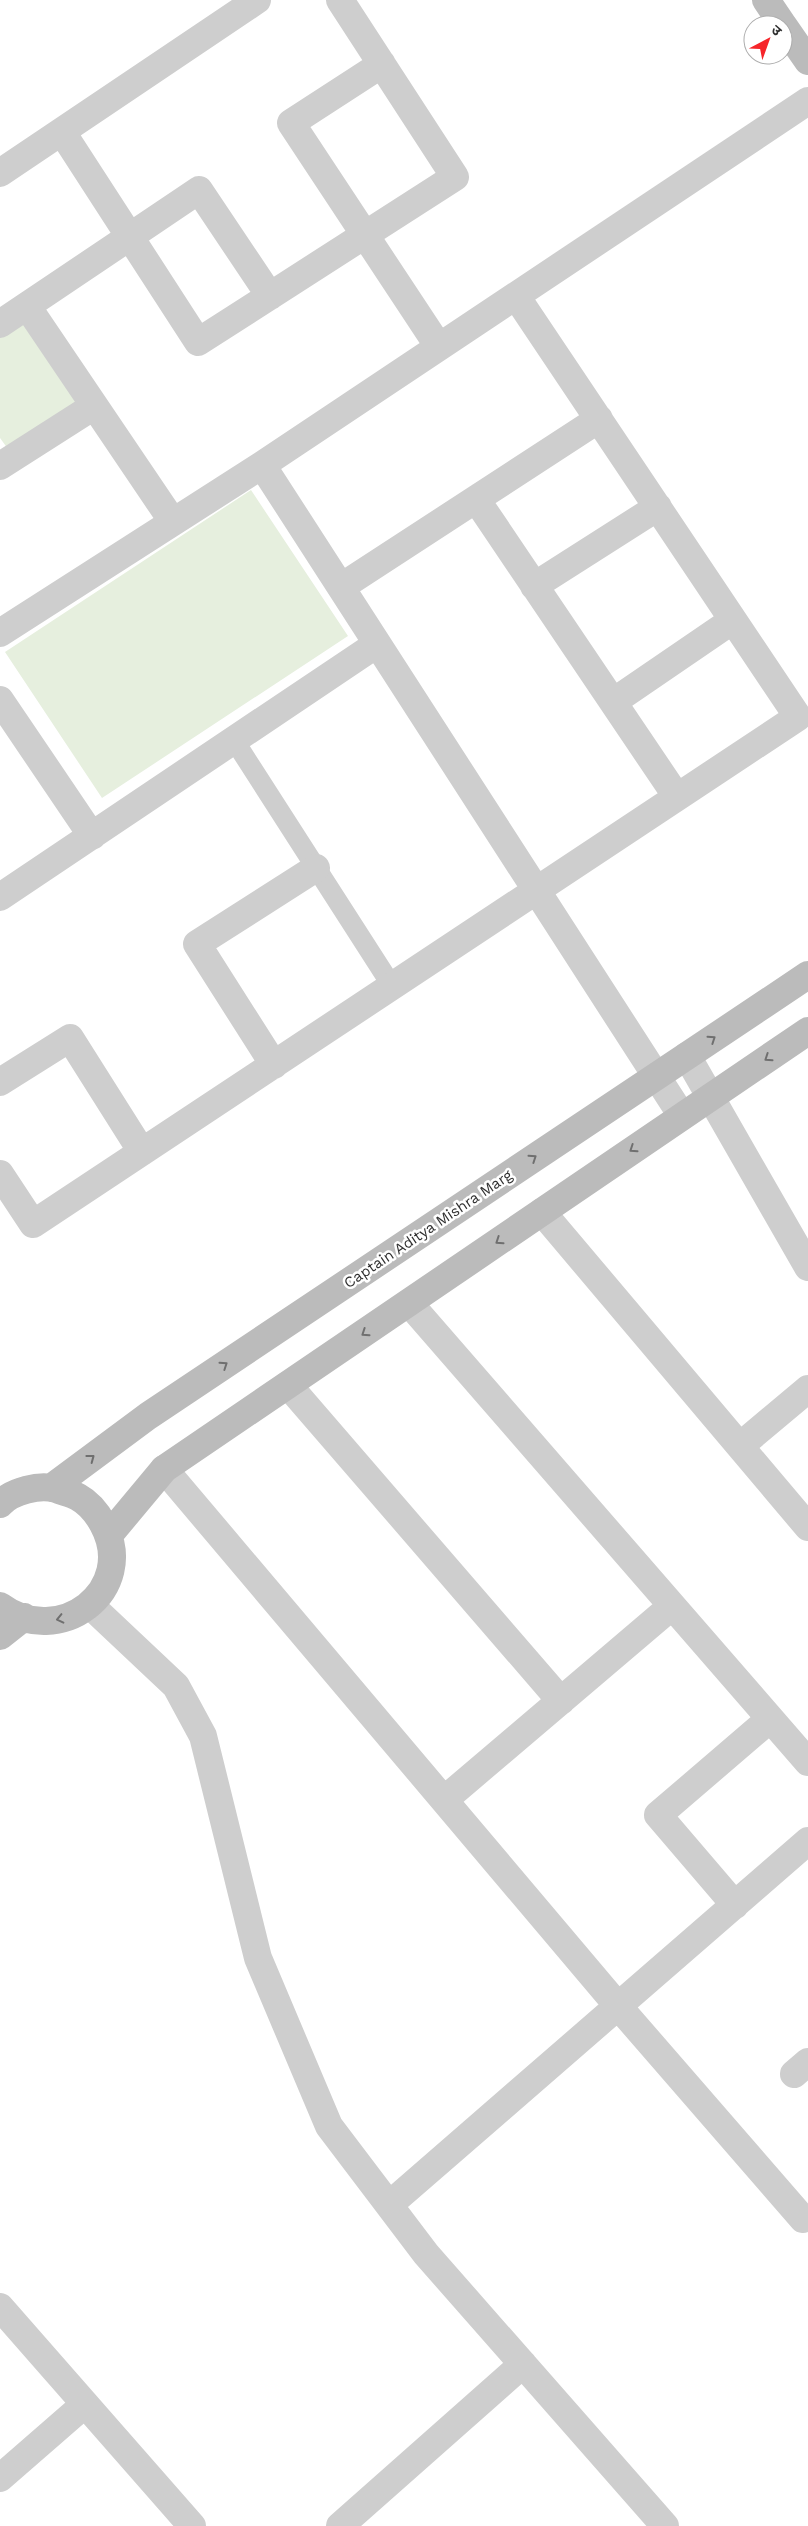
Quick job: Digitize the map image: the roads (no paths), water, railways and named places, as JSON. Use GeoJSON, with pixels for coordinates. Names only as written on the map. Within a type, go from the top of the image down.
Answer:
{"type":"FeatureCollection","features":[{"type":"Feature","properties":{"kind":"street"},"geometry":{"type":"LineString","coordinates":[[0,173],[257,0]]}},
{"type":"Feature","properties":{"kind":"street"},"geometry":{"type":"LineString","coordinates":[[62,132],[198,342],[455,177],[340,0]]}},
{"type":"Feature","properties":{"kind":"street"},"geometry":{"type":"LineString","coordinates":[[766,0],[795,38]]}},
{"type":"Feature","properties":{"kind":"street"},"geometry":{"type":"LineString","coordinates":[[382,64],[291,123],[439,347]]}},
{"type":"Feature","properties":{"kind":"street"},"geometry":{"type":"LineString","coordinates":[[0,633],[262,464],[808,101]]}},
{"type":"Feature","properties":{"kind":"street"},"geometry":{"type":"LineString","coordinates":[[0,324],[199,190],[270,296]]}},
{"type":"Feature","properties":{"kind":"street"},"geometry":{"type":"LineString","coordinates":[[0,1174],[34,1224],[798,717],[516,296]]}},
{"type":"Feature","properties":{"kind":"street"},"geometry":{"type":"LineString","coordinates":[[27,306],[173,522]]}},
{"type":"Feature","properties":{"kind":"street"},"geometry":{"type":"LineString","coordinates":[[0,466],[94,406]]}},
{"type":"Feature","properties":{"kind":"street"},"geometry":{"type":"LineString","coordinates":[[340,587],[599,419]]}},
{"type":"Feature","properties":{"kind":"street"},"geometry":{"type":"LineString","coordinates":[[262,464],[682,1116]]}},
{"type":"Feature","properties":{"kind":"street"},"geometry":{"type":"LineString","coordinates":[[476,499],[677,797]]}},
{"type":"Feature","properties":{"kind":"street"},"geometry":{"type":"LineString","coordinates":[[534,586],[658,507]]}},
{"type":"Feature","properties":{"kind":"street"},"geometry":{"type":"LineString","coordinates":[[613,702],[733,620]]}},
{"type":"Feature","properties":{"kind":"street"},"geometry":{"type":"LineString","coordinates":[[0,897],[377,644]]}},
{"type":"Feature","properties":{"kind":"street"},"geometry":{"type":"LineString","coordinates":[[0,700],[92,836]]}},
{"type":"Feature","properties":{"kind":"street"},"geometry":{"type":"LineString","coordinates":[[274,1065],[197,944],[316,868]]}},
{"type":"Feature","properties":{"kind":"street","name":"Captain Aditya Mishra Marg"},"geometry":{"type":"LineString","coordinates":[[52,1488],[148,1416],[808,975]]}},
{"type":"Feature","properties":{"kind":"street"},"geometry":{"type":"LineString","coordinates":[[109,1535],[164,1469],[808,1030]]}},
{"type":"Feature","properties":{"kind":"street"},"geometry":{"type":"LineString","coordinates":[[0,1082],[70,1038],[142,1152]]}},
{"type":"Feature","properties":{"kind":"street"},"geometry":{"type":"LineString","coordinates":[[688,1056],[808,1267]]}},
{"type":"Feature","properties":{"kind":"street"},"geometry":{"type":"LineString","coordinates":[[542,1212],[808,1527]]}},
{"type":"Feature","properties":{"kind":"street"},"geometry":{"type":"LineString","coordinates":[[409,1302],[808,1762]]}},
{"type":"Feature","properties":{"kind":"street"},"geometry":{"type":"LineString","coordinates":[[288,1385],[561,1701]]}},
{"type":"Feature","properties":{"kind":"street"},"geometry":{"type":"LineString","coordinates":[[740,1446],[808,1389]]}},
{"type":"Feature","properties":{"kind":"street"},"geometry":{"type":"LineString","coordinates":[[164,1469],[618,2006],[805,2217]]}},
{"type":"Feature","properties":{"kind":"street"},"geometry":{"type":"LineString","coordinates":[[0,1606],[39,1622],[63,1620],[90,1604],[105,1586],[112,1561],[109,1535],[96,1512],[78,1497],[52,1488],[22,1491],[1,1502]]}},
{"type":"Feature","properties":{"kind":"street"},"geometry":{"type":"LineString","coordinates":[[90,1604],[176,1686],[203,1736],[258,1958],[328,2126],[426,2254],[665,2526]]}},
{"type":"Feature","properties":{"kind":"street"},"geometry":{"type":"LineString","coordinates":[[444,1800],[672,1606]]}},
{"type":"Feature","properties":{"kind":"street"},"geometry":{"type":"LineString","coordinates":[[0,1636],[24,1617]]}},
{"type":"Feature","properties":{"kind":"street"},"geometry":{"type":"LineString","coordinates":[[735,1905],[658,1815],[770,1719]]}},
{"type":"Feature","properties":{"kind":"street"},"geometry":{"type":"LineString","coordinates":[[389,2205],[808,1841]]}},
{"type":"Feature","properties":{"kind":"street"},"geometry":{"type":"LineString","coordinates":[[0,2307],[192,2526]]}},
{"type":"Feature","properties":{"kind":"street"},"geometry":{"type":"LineString","coordinates":[[340,2526],[523,2364]]}},
{"type":"Feature","properties":{"kind":"street"},"geometry":{"type":"LineString","coordinates":[[0,2478],[85,2404]]}},
{"type":"Feature","properties":{"kind":"lane"},"geometry":{"type":"LineString","coordinates":[[234,740],[392,986]]}}]}
